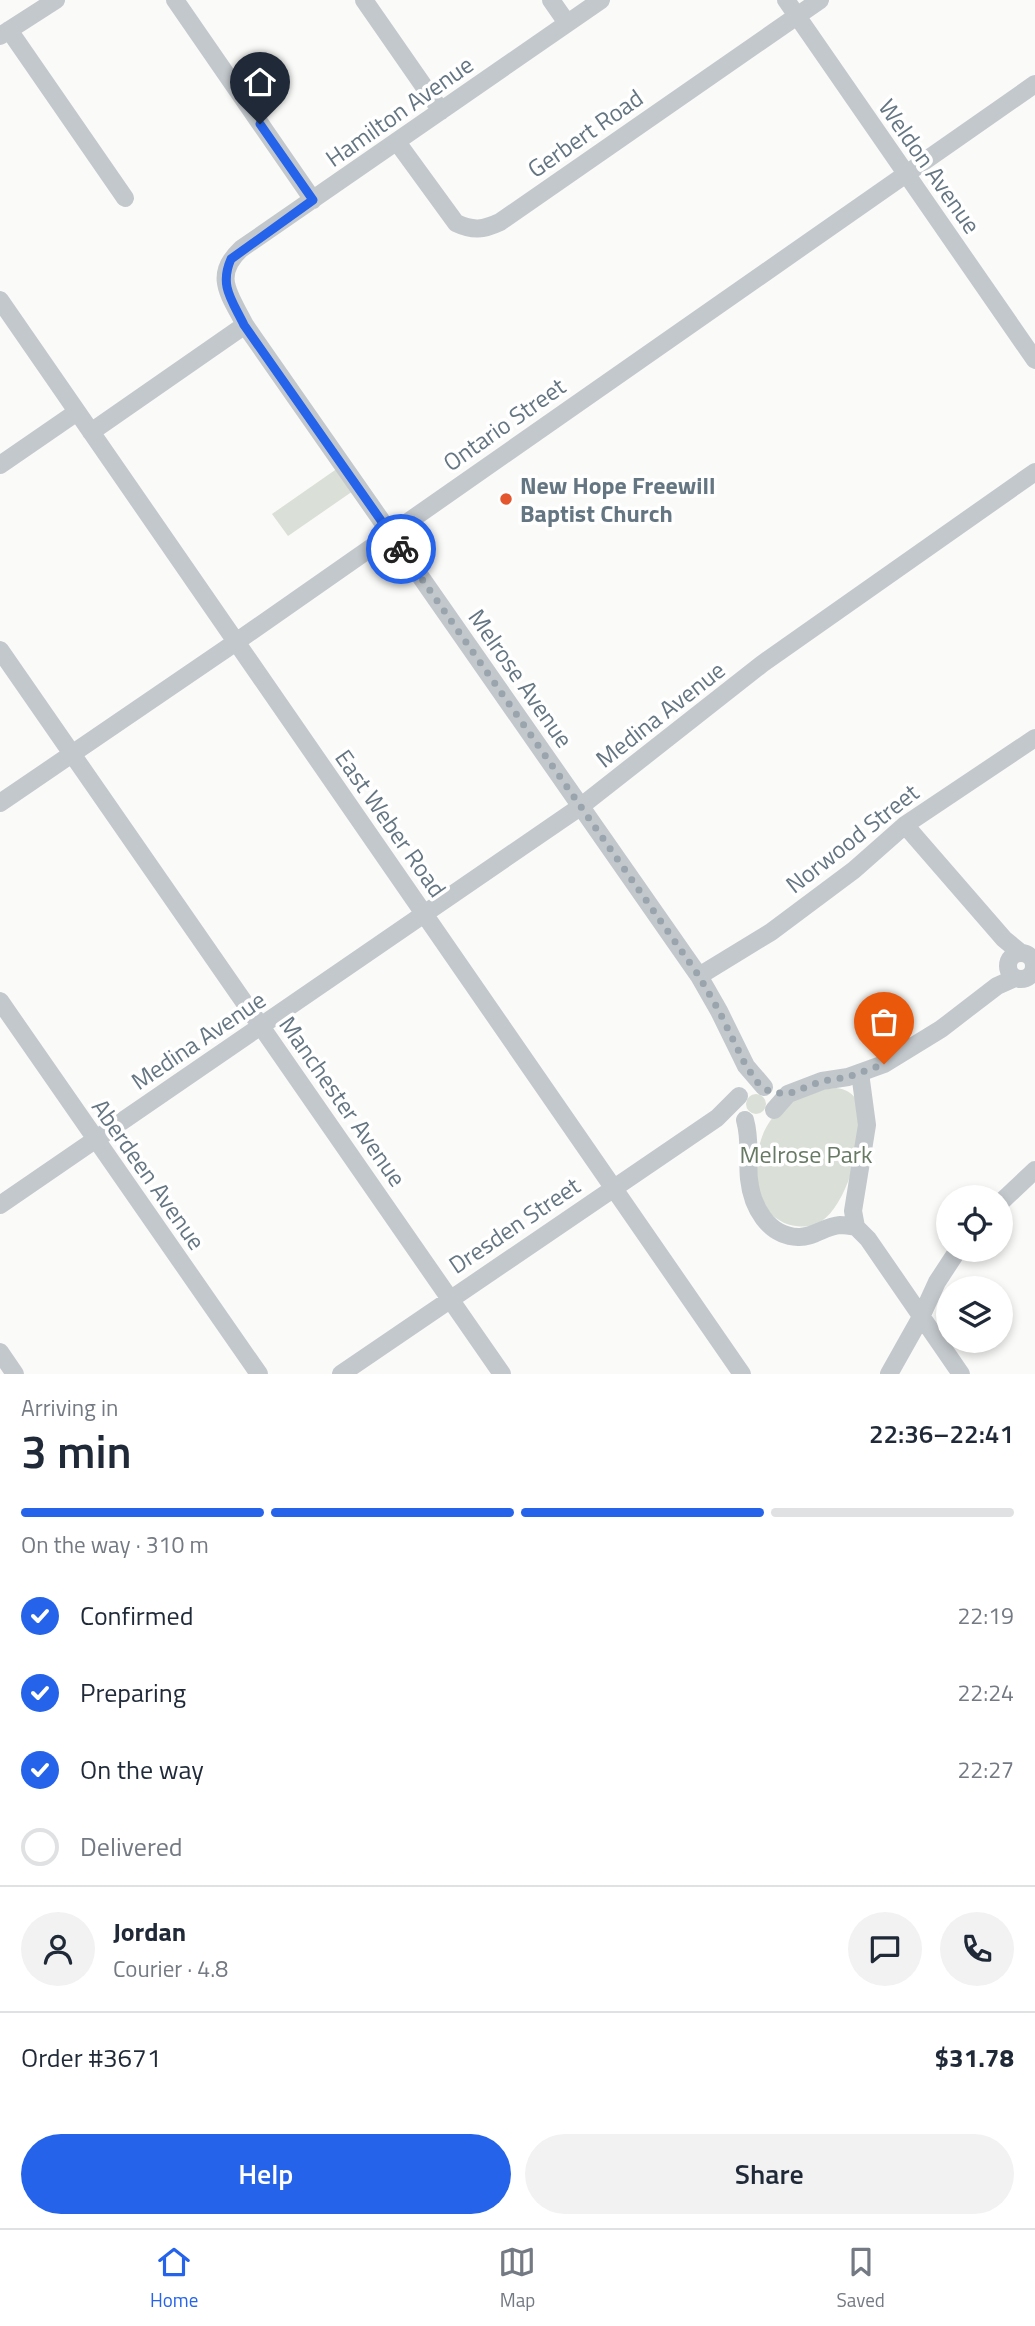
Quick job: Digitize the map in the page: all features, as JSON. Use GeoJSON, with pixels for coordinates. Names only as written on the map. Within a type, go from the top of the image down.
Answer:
{"type":"FeatureCollection","features":[{"type":"Feature","properties":{"kind":"street"},"geometry":{"type":"LineString","coordinates":[[56,0],[4,33],[125,198]]}},
{"type":"Feature","properties":{"kind":"street"},"geometry":{"type":"LineString","coordinates":[[175,0],[313,200]]}},
{"type":"Feature","properties":{"kind":"street"},"geometry":{"type":"LineString","coordinates":[[364,0],[441,111]]}},
{"type":"Feature","properties":{"kind":"street"},"geometry":{"type":"LineString","coordinates":[[551,0],[567,23]]}},
{"type":"Feature","properties":{"kind":"street","name":"Hamilton Avenue"},"geometry":{"type":"LineString","coordinates":[[244,325],[225,285],[225,271],[231,259],[601,0]]}},
{"type":"Feature","properties":{"kind":"street","name":"Weldon Avenue"},"geometry":{"type":"LineString","coordinates":[[786,0],[1035,360]]}},
{"type":"Feature","properties":{"kind":"street","name":"Gerbert Road"},"geometry":{"type":"LineString","coordinates":[[397,142],[456,223],[470,230],[486,229],[500,222],[820,0]]}},
{"type":"Feature","properties":{"kind":"street","name":"Ontario Street"},"geometry":{"type":"LineString","coordinates":[[0,803],[236,642],[1035,84]]}},
{"type":"Feature","properties":{"kind":"street","name":"East Weber Road"},"geometry":{"type":"LineString","coordinates":[[0,300],[742,1374]]}},
{"type":"Feature","properties":{"kind":"street"},"geometry":{"type":"LineString","coordinates":[[91,432],[244,325]]}},
{"type":"Feature","properties":{"kind":"street","name":"Melrose Avenue"},"geometry":{"type":"LineString","coordinates":[[244,325],[699,976],[746,1066],[774,1091]]}},
{"type":"Feature","properties":{"kind":"street"},"geometry":{"type":"LineString","coordinates":[[0,465],[77,412]]}},
{"type":"Feature","properties":{"kind":"street","name":"Medina Avenue"},"geometry":{"type":"LineString","coordinates":[[0,1205],[580,807],[762,664],[1035,472]]}},
{"type":"Feature","properties":{"kind":"street","name":"Manchester Avenue"},"geometry":{"type":"LineString","coordinates":[[0,650],[502,1374]]}},
{"type":"Feature","properties":{"kind":"street","name":"Norwood Street"},"geometry":{"type":"LineString","coordinates":[[699,976],[771,932],[853,870],[905,825],[1035,738]]}},
{"type":"Feature","properties":{"kind":"street"},"geometry":{"type":"LineString","coordinates":[[741,1093],[754,1086],[774,1091],[848,1077],[884,1064],[941,1029],[1025,966],[905,825]]}},
{"type":"Feature","properties":{"kind":"street","name":"Aberdeen Avenue"},"geometry":{"type":"LineString","coordinates":[[0,1001],[259,1374]]}},
{"type":"Feature","properties":{"kind":"street"},"geometry":{"type":"LineString","coordinates":[[746,1066],[737,1106],[750,1138],[749,1179],[761,1217],[782,1234],[799,1237],[841,1225],[856,1227]]}},
{"type":"Feature","properties":{"kind":"street"},"geometry":{"type":"LineString","coordinates":[[860,1073],[867,1125],[854,1198],[856,1227],[961,1374]]}},
{"type":"Feature","properties":{"kind":"street"},"geometry":{"type":"LineString","coordinates":[[750,1138],[770,1115],[774,1091]]}},
{"type":"Feature","properties":{"kind":"street","name":"Dresden Street"},"geometry":{"type":"LineString","coordinates":[[341,1374],[716,1118],[741,1093]]}},
{"type":"Feature","properties":{"kind":"street"},"geometry":{"type":"LineString","coordinates":[[743,1117],[756,1123],[770,1115]]}},
{"type":"Feature","properties":{"kind":"street","name":"Dresden Street"},"geometry":{"type":"LineString","coordinates":[[716,1118],[743,1117]]}},
{"type":"Feature","properties":{"kind":"street"},"geometry":{"type":"LineString","coordinates":[[1013,1191],[1035,1170]]}},
{"type":"Feature","properties":{"kind":"street"},"geometry":{"type":"LineString","coordinates":[[889,1374],[950,1262]]}},
{"type":"Feature","properties":{"kind":"street"},"geometry":{"type":"LineString","coordinates":[[0,1352],[15,1374]]}},
{"type":"Feature","properties":{"kind":"green space"},"geometry":{"type":"Polygon","coordinates":[[[338,468],[353,491],[288,536],[272,514],[338,468]]]}},
{"type":"Feature","properties":{"kind":"green space","name":"Melrose Park"},"geometry":{"type":"Polygon","coordinates":[[[836,1088],[846,1090],[854,1096],[859,1116],[857,1150],[846,1187],[828,1216],[817,1224],[804,1227],[786,1224],[772,1215],[760,1194],[757,1170],[762,1136],[778,1112],[790,1103],[803,1096],[836,1088]]]}},
{"type":"Feature","properties":{"kind":"green space"},"geometry":{"type":"Polygon","coordinates":[[[752,1094],[760,1094],[766,1104],[760,1114],[752,1114],[746,1108],[746,1100],[752,1094]]]}},
{"type":"Feature","properties":{"kind":"way so far"},"geometry":{"type":"LineString","coordinates":[[401,549],[699,976],[746,1066],[758,1083],[770,1092],[788,1094],[822,1081],[848,1077],[884,1064]]}},
{"type":"Feature","properties":{"kind":"place","name":"New Hope Freewill Baptist Church"},"geometry":{"type":"Point","coordinates":[506,499]}},
{"type":"Feature","properties":{"kind":"route"},"geometry":{"type":"LineString","coordinates":[[260,124],[313,200],[241,249],[231,259],[225,271],[225,285],[244,325],[401,549]]}}]}
